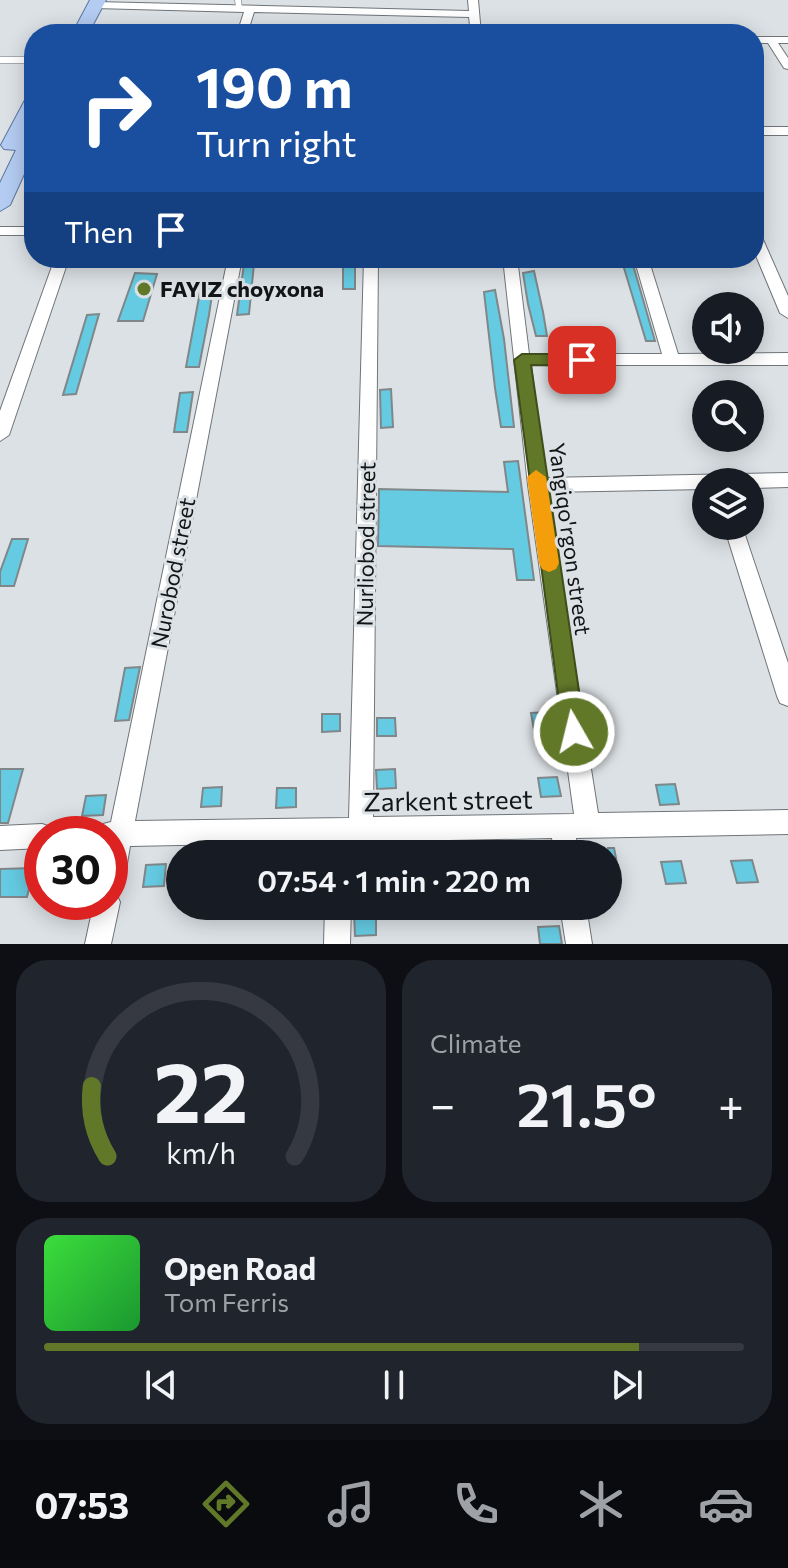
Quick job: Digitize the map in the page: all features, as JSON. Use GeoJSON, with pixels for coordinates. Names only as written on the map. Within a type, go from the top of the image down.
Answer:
{"type":"FeatureCollection","features":[{"type":"Feature","properties":{"kind":"main road"},"geometry":{"type":"LineString","coordinates":[[75,24],[92,2]]}},
{"type":"Feature","properties":{"kind":"main road"},"geometry":{"type":"LineString","coordinates":[[84,24],[92,2]]}},
{"type":"Feature","properties":{"kind":"main road"},"geometry":{"type":"LineString","coordinates":[[0,169],[24,120]]}},
{"type":"Feature","properties":{"kind":"main road"},"geometry":{"type":"LineString","coordinates":[[0,205],[24,153]]}},
{"type":"Feature","properties":{"kind":"street"},"geometry":{"type":"LineString","coordinates":[[407,0],[407,12]]}},
{"type":"Feature","properties":{"kind":"street"},"geometry":{"type":"LineString","coordinates":[[473,0],[474,24]]}},
{"type":"Feature","properties":{"kind":"street"},"geometry":{"type":"LineString","coordinates":[[92,2],[473,14]]}},
{"type":"Feature","properties":{"kind":"street"},"geometry":{"type":"LineString","coordinates":[[764,40],[788,40]]}},
{"type":"Feature","properties":{"kind":"street"},"geometry":{"type":"LineString","coordinates":[[771,40],[788,66]]}},
{"type":"Feature","properties":{"kind":"street"},"geometry":{"type":"LineString","coordinates":[[764,131],[788,131]]}},
{"type":"Feature","properties":{"kind":"street"},"geometry":{"type":"LineString","coordinates":[[0,231],[24,231]]}},
{"type":"Feature","properties":{"kind":"street"},"geometry":{"type":"LineString","coordinates":[[764,258],[788,313]]}},
{"type":"Feature","properties":{"kind":"street"},"geometry":{"type":"LineString","coordinates":[[0,435],[58,268]]}},
{"type":"Feature","properties":{"kind":"street","name":"Nurobod street"},"geometry":{"type":"LineString","coordinates":[[119,816],[233,268]]}},
{"type":"Feature","properties":{"kind":"street","name":"Nurliobod street"},"geometry":{"type":"LineString","coordinates":[[347,839],[371,268]]}},
{"type":"Feature","properties":{"kind":"street","name":"Yangiqo'rgon street"},"geometry":{"type":"LineString","coordinates":[[511,268],[537,485],[588,825]]}},
{"type":"Feature","properties":{"kind":"street"},"geometry":{"type":"LineString","coordinates":[[644,268],[672,360]]}},
{"type":"Feature","properties":{"kind":"street"},"geometry":{"type":"LineString","coordinates":[[522,360],[788,359]]}},
{"type":"Feature","properties":{"kind":"street"},"geometry":{"type":"LineString","coordinates":[[764,480],[788,480]]}},
{"type":"Feature","properties":{"kind":"street"},"geometry":{"type":"LineString","coordinates":[[537,485],[692,482]]}},
{"type":"Feature","properties":{"kind":"street"},"geometry":{"type":"LineString","coordinates":[[738,540],[788,696]]}},
{"type":"Feature","properties":{"kind":"street","name":"Zarkent street"},"geometry":{"type":"LineString","coordinates":[[128,834],[347,839],[588,825],[787,827]]}},
{"type":"Feature","properties":{"kind":"street"},"geometry":{"type":"LineString","coordinates":[[562,827],[564,840]]}},
{"type":"Feature","properties":{"kind":"street"},"geometry":{"type":"LineString","coordinates":[[0,838],[24,837]]}},
{"type":"Feature","properties":{"kind":"street"},"geometry":{"type":"LineString","coordinates":[[98,944],[103,920]]}},
{"type":"Feature","properties":{"kind":"street"},"geometry":{"type":"LineString","coordinates":[[337,944],[338,920]]}},
{"type":"Feature","properties":{"kind":"street"},"geometry":{"type":"LineString","coordinates":[[575,920],[579,944]]}},
{"type":"Feature","properties":{"kind":"lane"},"geometry":{"type":"LineString","coordinates":[[0,60],[24,60]]}},
{"type":"Feature","properties":{"kind":"building"},"geometry":{"type":"Polygon","coordinates":[[[243,268],[254,268],[249,314],[237,315],[243,268]]]}},
{"type":"Feature","properties":{"kind":"building"},"geometry":{"type":"Polygon","coordinates":[[[343,268],[355,268],[355,289],[343,289],[343,268]]]}},
{"type":"Feature","properties":{"kind":"building"},"geometry":{"type":"Polygon","coordinates":[[[624,268],[634,268],[655,341],[646,341],[624,268]]]}},
{"type":"Feature","properties":{"kind":"building"},"geometry":{"type":"Polygon","coordinates":[[[534,271],[547,336],[536,336],[528,304],[523,273],[534,271]]]}},
{"type":"Feature","properties":{"kind":"building"},"geometry":{"type":"Polygon","coordinates":[[[135,273],[157,274],[143,321],[118,321],[135,273]]]}},
{"type":"Feature","properties":{"kind":"building"},"geometry":{"type":"Polygon","coordinates":[[[202,281],[214,281],[209,315],[199,367],[186,367],[202,281]]]}},
{"type":"Feature","properties":{"kind":"building"},"geometry":{"type":"Polygon","coordinates":[[[495,290],[514,427],[501,427],[495,388],[484,292],[495,290]]]}},
{"type":"Feature","properties":{"kind":"building"},"geometry":{"type":"Polygon","coordinates":[[[99,314],[76,394],[63,395],[87,315],[99,314]]]}},
{"type":"Feature","properties":{"kind":"building"},"geometry":{"type":"Polygon","coordinates":[[[391,389],[393,427],[381,428],[380,390],[391,389]]]}},
{"type":"Feature","properties":{"kind":"building"},"geometry":{"type":"Polygon","coordinates":[[[193,392],[187,432],[174,432],[180,393],[193,392]]]}},
{"type":"Feature","properties":{"kind":"building"},"geometry":{"type":"Polygon","coordinates":[[[518,461],[534,580],[517,580],[513,549],[378,546],[379,489],[508,492],[504,462],[518,461]]]}},
{"type":"Feature","properties":{"kind":"building"},"geometry":{"type":"Polygon","coordinates":[[[12,539],[28,539],[14,586],[0,586],[0,572],[12,539]]]}},
{"type":"Feature","properties":{"kind":"building"},"geometry":{"type":"Polygon","coordinates":[[[140,667],[129,720],[115,721],[125,668],[140,667]]]}},
{"type":"Feature","properties":{"kind":"building"},"geometry":{"type":"Polygon","coordinates":[[[550,712],[552,729],[534,730],[531,713],[550,712]]]}},
{"type":"Feature","properties":{"kind":"building"},"geometry":{"type":"Polygon","coordinates":[[[322,714],[340,714],[340,731],[322,732],[322,714]]]}},
{"type":"Feature","properties":{"kind":"building"},"geometry":{"type":"Polygon","coordinates":[[[377,718],[395,718],[396,736],[377,736],[377,718]]]}},
{"type":"Feature","properties":{"kind":"building"},"geometry":{"type":"Polygon","coordinates":[[[0,769],[23,769],[8,823],[0,823],[0,769]]]}},
{"type":"Feature","properties":{"kind":"building"},"geometry":{"type":"Polygon","coordinates":[[[395,769],[396,788],[377,789],[376,770],[395,769]]]}},
{"type":"Feature","properties":{"kind":"building"},"geometry":{"type":"Polygon","coordinates":[[[557,777],[561,796],[541,797],[538,778],[557,777]]]}},
{"type":"Feature","properties":{"kind":"building"},"geometry":{"type":"Polygon","coordinates":[[[675,784],[679,804],[660,805],[656,785],[675,784]]]}},
{"type":"Feature","properties":{"kind":"building"},"geometry":{"type":"Polygon","coordinates":[[[222,787],[221,806],[201,807],[203,788],[222,787]]]}},
{"type":"Feature","properties":{"kind":"building"},"geometry":{"type":"Polygon","coordinates":[[[277,788],[296,788],[296,807],[276,808],[277,788]]]}},
{"type":"Feature","properties":{"kind":"building"},"geometry":{"type":"Polygon","coordinates":[[[106,795],[103,815],[82,816],[86,796],[106,795]]]}},
{"type":"Feature","properties":{"kind":"building"},"geometry":{"type":"Polygon","coordinates":[[[752,860],[758,882],[737,883],[731,861],[752,860]]]}},
{"type":"Feature","properties":{"kind":"building"},"geometry":{"type":"Polygon","coordinates":[[[681,861],[686,883],[666,884],[661,862],[681,861]]]}},
{"type":"Feature","properties":{"kind":"building"},"geometry":{"type":"Polygon","coordinates":[[[166,864],[164,886],[143,887],[146,865],[166,864]]]}},
{"type":"Feature","properties":{"kind":"building"},"geometry":{"type":"Polygon","coordinates":[[[24,868],[24,897],[0,897],[0,869],[24,868]]]}},
{"type":"Feature","properties":{"kind":"building"},"geometry":{"type":"Polygon","coordinates":[[[354,920],[376,920],[376,935],[355,936],[354,920]]]}},
{"type":"Feature","properties":{"kind":"building"},"geometry":{"type":"Polygon","coordinates":[[[559,926],[562,944],[540,944],[538,927],[559,926]]]}},
{"type":"Feature","properties":{"kind":"slow traffic"},"geometry":{"type":"LineString","coordinates":[[536,477],[549,563]]}},
{"type":"Feature","properties":{"kind":"place","name":"FAYIZ choyxona"},"geometry":{"type":"Point","coordinates":[144,289]}},
{"type":"Feature","properties":{"kind":"route"},"geometry":{"type":"LineString","coordinates":[[574,732],[537,485],[522,360],[582,360]]}}]}
